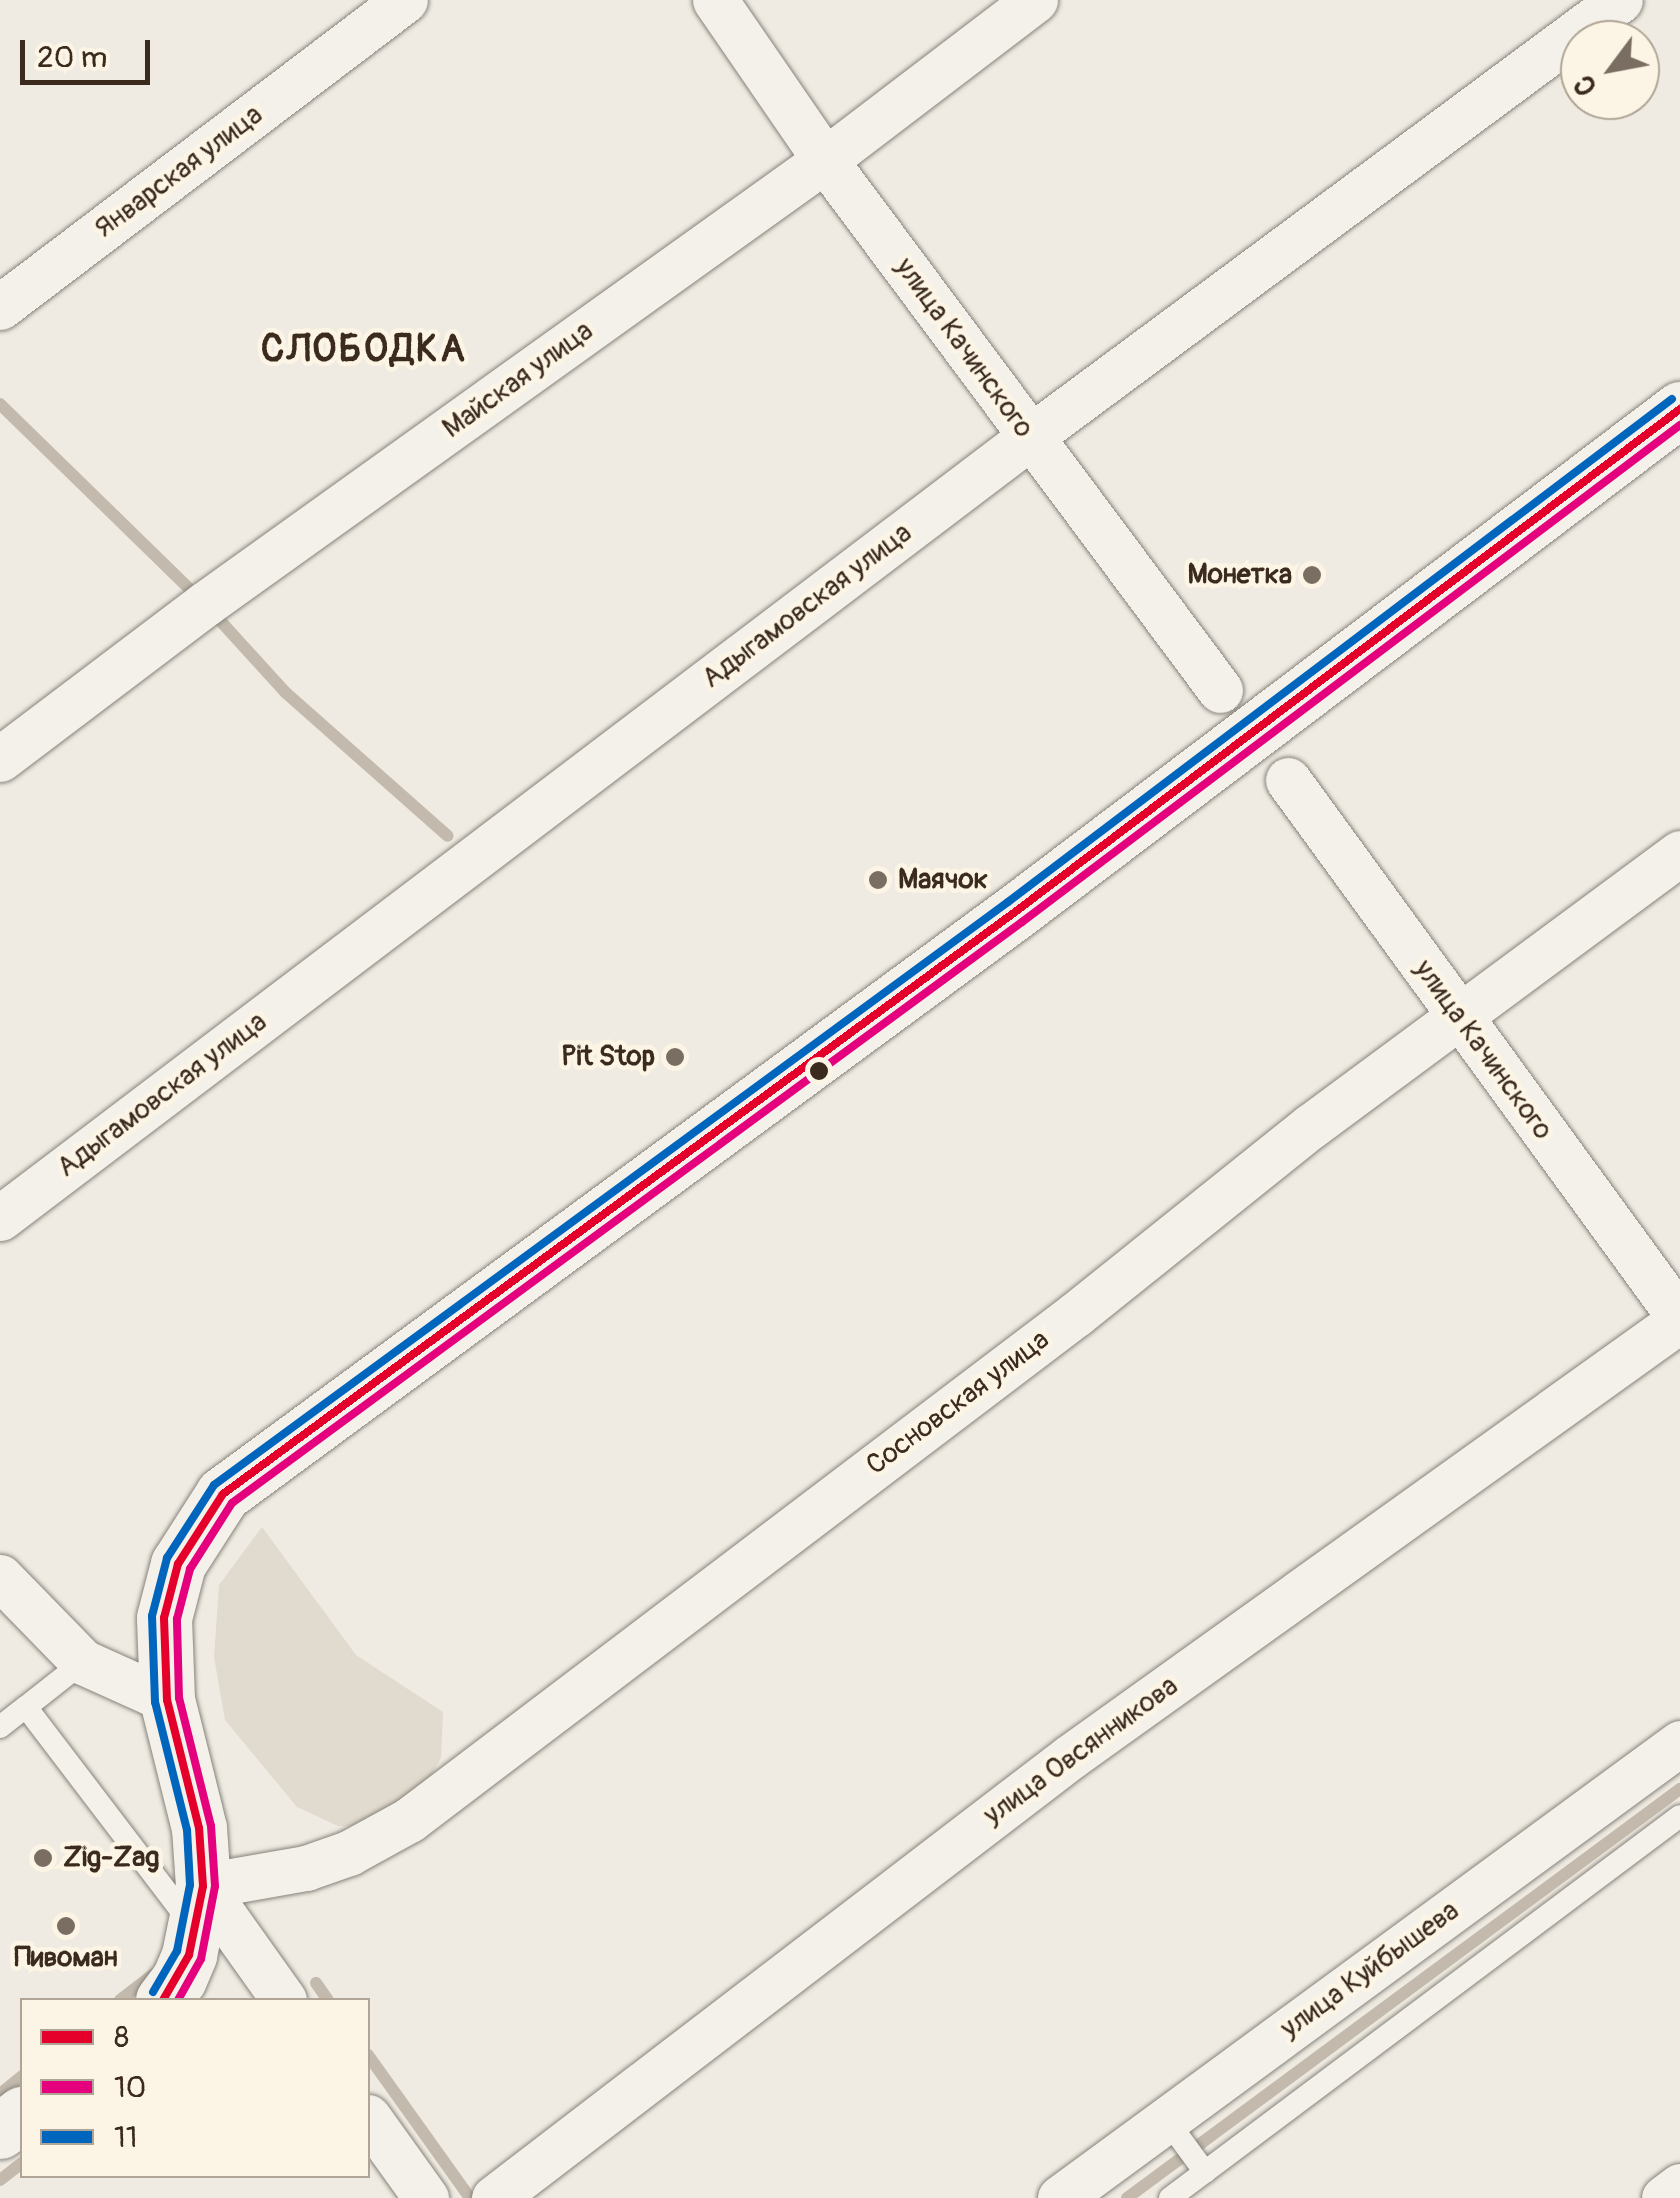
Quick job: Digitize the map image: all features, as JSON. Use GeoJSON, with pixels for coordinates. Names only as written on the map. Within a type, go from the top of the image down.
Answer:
{"type":"FeatureCollection","features":[{"type":"Feature","properties":{"kind":"street","name":"Январская улица"},"geometry":{"type":"LineString","coordinates":[[0,307],[405,0]]}},
{"type":"Feature","properties":{"kind":"street","name":"улица Качинского"},"geometry":{"type":"LineString","coordinates":[[715,0],[825,160],[1220,690]]}},
{"type":"Feature","properties":{"kind":"street","name":"Майская улица"},"geometry":{"type":"LineString","coordinates":[[0,759],[204,604],[825,160],[1035,0]]}},
{"type":"Feature","properties":{"kind":"street","name":"Адыгамовская улица"},"geometry":{"type":"LineString","coordinates":[[0,1218],[1030,437],[1620,0]]}},
{"type":"Feature","properties":{"kind":"street"},"geometry":{"type":"LineString","coordinates":[[164,1998],[180,1979],[199,1908],[198,1828],[167,1700],[163,1644],[168,1591],[191,1538],[223,1494],[1015,912],[1680,409]]}},
{"type":"Feature","properties":{"kind":"street","name":"улица Качинского"},"geometry":{"type":"LineString","coordinates":[[1288,780],[1680,1319]]}},
{"type":"Feature","properties":{"kind":"street","name":"Сосновская улица"},"geometry":{"type":"LineString","coordinates":[[199,1908],[349,1853],[409,1820],[1076,1314],[1311,1126],[1680,853]]}},
{"type":"Feature","properties":{"kind":"street","name":"улица Овсянникова"},"geometry":{"type":"LineString","coordinates":[[494,2198],[1070,1757],[1680,1319]]}},
{"type":"Feature","properties":{"kind":"street"},"geometry":{"type":"LineString","coordinates":[[0,1577],[83,1662],[167,1700]]}},
{"type":"Feature","properties":{"kind":"street","name":"улица Куйбышева"},"geometry":{"type":"LineString","coordinates":[[1060,2198],[1680,1743]]}},
{"type":"Feature","properties":{"kind":"street"},"geometry":{"type":"LineString","coordinates":[[199,1908],[282,1998]]}},
{"type":"Feature","properties":{"kind":"street"},"geometry":{"type":"LineString","coordinates":[[0,2132],[20,2116]]}},
{"type":"Feature","properties":{"kind":"street"},"geometry":{"type":"LineString","coordinates":[[370,2120],[426,2198]]}},
{"type":"Feature","properties":{"kind":"street"},"geometry":{"type":"LineString","coordinates":[[1664,2198],[1680,2186]]}},
{"type":"Feature","properties":{"kind":"lane"},"geometry":{"type":"LineString","coordinates":[[0,1726],[83,1662]]}},
{"type":"Feature","properties":{"kind":"lane"},"geometry":{"type":"LineString","coordinates":[[26,1707],[199,1908]]}},
{"type":"Feature","properties":{"kind":"lane"},"geometry":{"type":"LineString","coordinates":[[1170,2198],[1680,1816]]}},
{"type":"Feature","properties":{"kind":"lane"},"geometry":{"type":"LineString","coordinates":[[1166,2118],[1205,2172]]}},
{"type":"Feature","properties":{"kind":"shaded area"},"geometry":{"type":"Polygon","coordinates":[[[262,1527],[356,1655],[443,1712],[441,1758],[422,1792],[375,1825],[338,1826],[297,1807],[225,1720],[214,1657],[219,1585],[262,1527]]]}},
{"type":"Feature","properties":{"kind":"waterway"},"geometry":{"type":"LineString","coordinates":[[0,404],[205,604],[285,692],[448,836]]}},
{"type":"Feature","properties":{"kind":"waterway"},"geometry":{"type":"LineString","coordinates":[[1127,2198],[1680,1789]]}},
{"type":"Feature","properties":{"kind":"waterway"},"geometry":{"type":"LineString","coordinates":[[123,1998],[154,1974]]}},
{"type":"Feature","properties":{"kind":"waterway"},"geometry":{"type":"LineString","coordinates":[[316,1983],[327,1998]]}},
{"type":"Feature","properties":{"kind":"waterway"},"geometry":{"type":"LineString","coordinates":[[370,2058],[470,2198]]}},
{"type":"Feature","properties":{"kind":"waterway"},"geometry":{"type":"LineString","coordinates":[[0,2094],[20,2078]]}},
{"type":"Feature","properties":{"kind":"waterway"},"geometry":{"type":"LineString","coordinates":[[0,2180],[20,2165]]}},
{"type":"Feature","properties":{"kind":"transit line","name":"11"},"geometry":{"type":"LineString","coordinates":[[153,1992],[177,1951],[190,1885],[187,1830],[155,1702],[152,1616],[167,1558],[214,1485],[1008,902],[1672,399]]}},
{"type":"Feature","properties":{"kind":"transit line","name":"8"},"geometry":{"type":"LineString","coordinates":[[164,1998],[189,1955],[203,1886],[199,1828],[167,1700],[164,1618],[178,1564],[223,1494],[1015,912],[1680,409]]}},
{"type":"Feature","properties":{"kind":"transit line","name":"10"},"geometry":{"type":"LineString","coordinates":[[179,1998],[201,1959],[215,1886],[211,1826],[179,1698],[177,1619],[190,1569],[232,1503],[1022,922],[1680,425]]}},
{"type":"Feature","properties":{"kind":"place","name":"Монетка"},"geometry":{"type":"Point","coordinates":[1312,575]}},
{"type":"Feature","properties":{"kind":"place","name":"Маячок"},"geometry":{"type":"Point","coordinates":[878,880]}},
{"type":"Feature","properties":{"kind":"place","name":"Pit Stop"},"geometry":{"type":"Point","coordinates":[675,1057]}},
{"type":"Feature","properties":{"kind":"place","name":"Zig-Zag"},"geometry":{"type":"Point","coordinates":[43,1858]}},
{"type":"Feature","properties":{"kind":"place","name":"Пивоман"},"geometry":{"type":"Point","coordinates":[66,1926]}},
{"type":"Feature","properties":{"kind":"district","name":"СЛОБОДКА"},"geometry":{"type":"Point","coordinates":[364,350]}}]}
